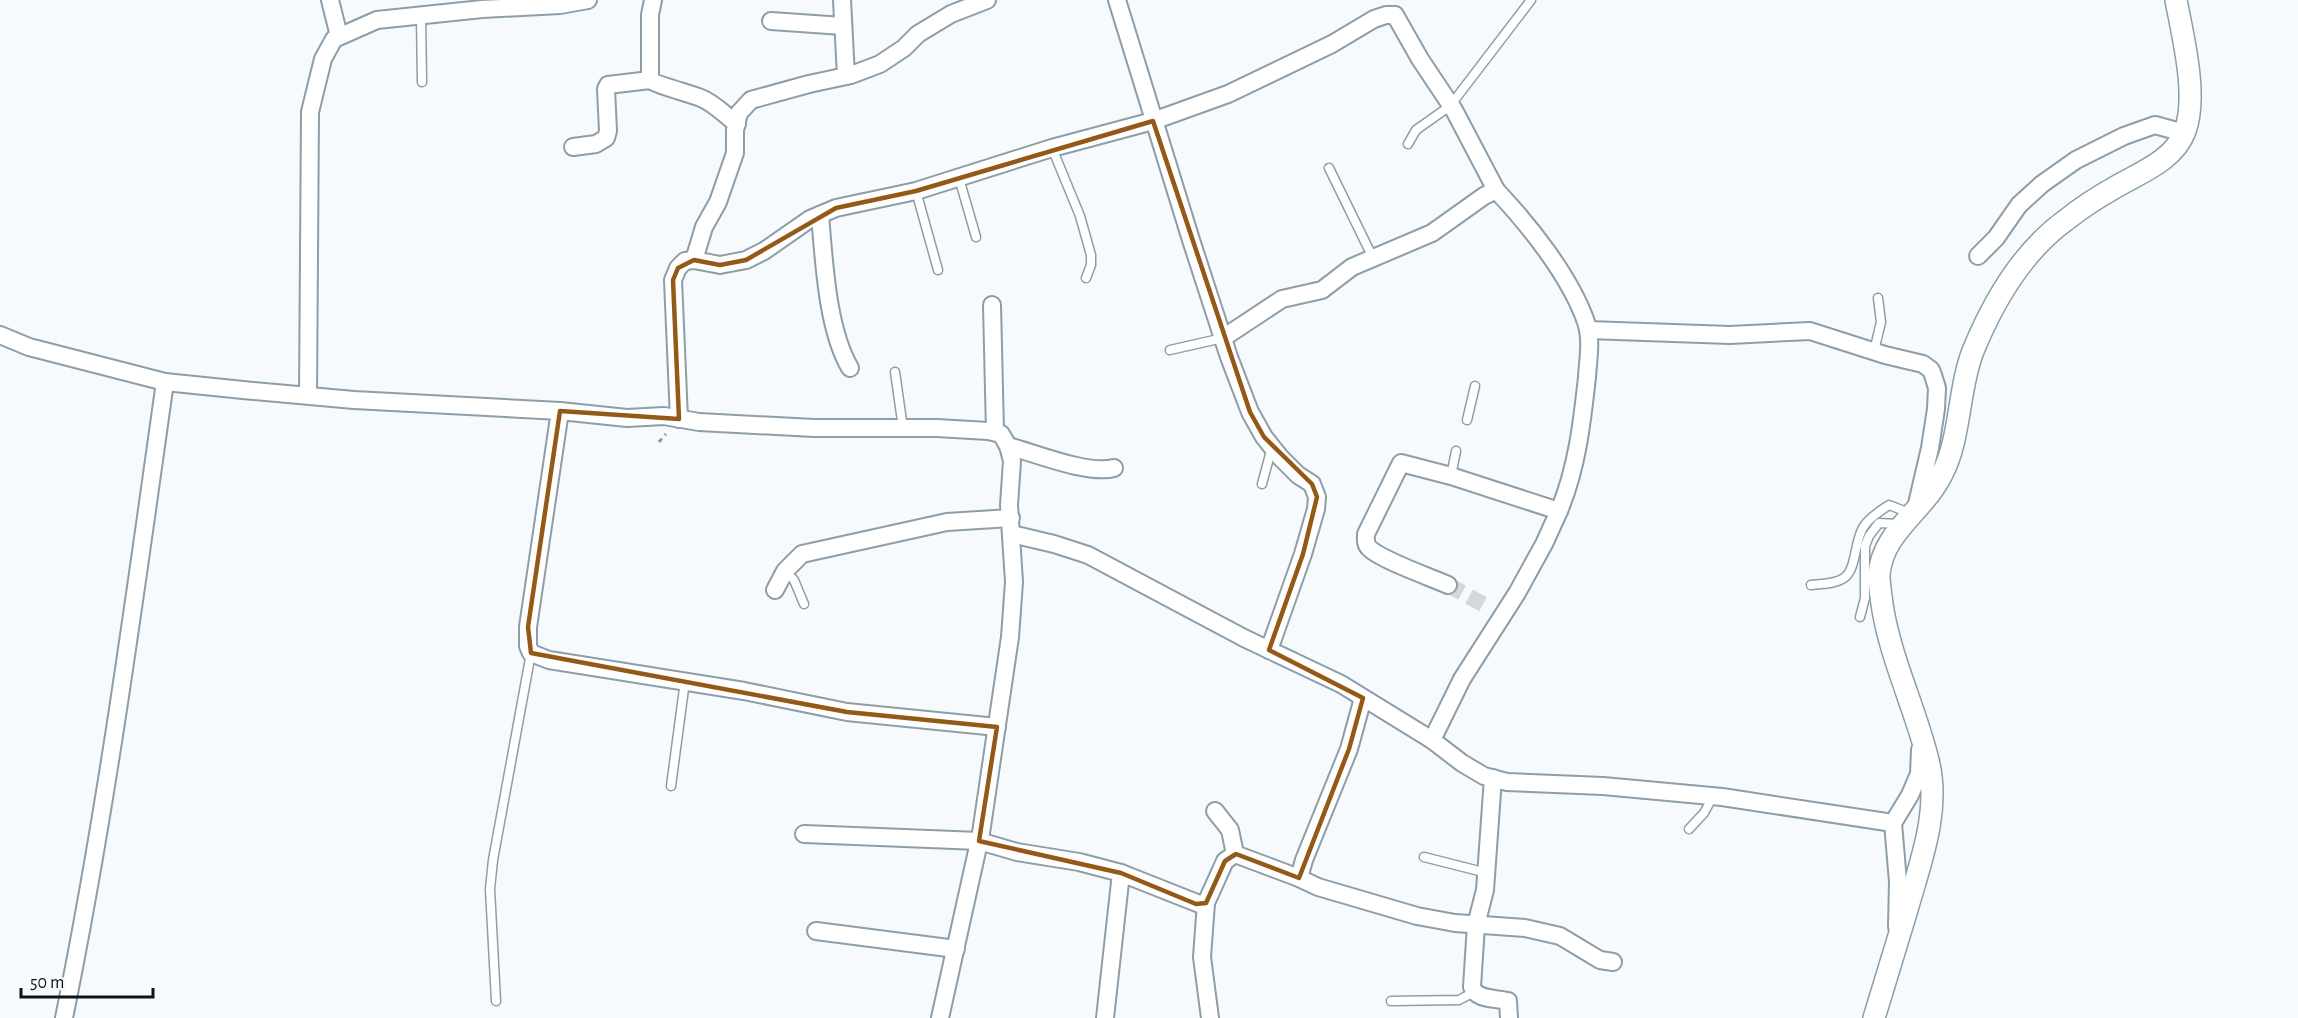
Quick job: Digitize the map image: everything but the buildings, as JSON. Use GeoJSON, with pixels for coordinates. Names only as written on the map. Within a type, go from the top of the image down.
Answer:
{"type":"FeatureCollection","features":[{"type":"Feature","properties":{"kind":"street"},"geometry":{"type":"LineString","coordinates":[[330,0],[339,36]]}},
{"type":"Feature","properties":{"kind":"street"},"geometry":{"type":"LineString","coordinates":[[308,395],[310,112],[324,59],[334,39],[377,20],[482,9],[560,5],[588,0]]}},
{"type":"Feature","properties":{"kind":"street"},"geometry":{"type":"LineString","coordinates":[[653,0],[650,15],[650,80],[654,84],[674,87],[705,99],[737,124]]}},
{"type":"Feature","properties":{"kind":"street"},"geometry":{"type":"LineString","coordinates":[[842,0],[846,76]]}},
{"type":"Feature","properties":{"kind":"street"},"geometry":{"type":"LineString","coordinates":[[694,260],[704,227],[718,202],[735,153],[740,113],[751,100],[846,76],[880,64],[904,48],[918,34],[951,14],[987,0]]}},
{"type":"Feature","properties":{"kind":"street"},"geometry":{"type":"LineString","coordinates":[[1117,0],[1223,338],[1250,412],[1264,437],[1299,475],[1312,484],[1317,497],[1316,509],[1303,554],[1269,650]]}},
{"type":"Feature","properties":{"kind":"street"},"geometry":{"type":"LineString","coordinates":[[1874,1018],[1930,825],[1931,791],[1929,762],[1886,626],[1879,576],[1885,549],[1910,516],[1929,496],[1944,472],[1972,353],[1995,304],[2027,257],[2064,221],[2112,189],[2157,164],[2173,151],[2184,133],[2191,100],[2176,0]]}},
{"type":"Feature","properties":{"kind":"street"},"geometry":{"type":"LineString","coordinates":[[679,419],[673,280],[678,268],[685,261],[694,260],[720,265],[746,260],[764,251],[787,234],[836,208],[916,191],[1052,148],[1153,120],[1228,94],[1332,44],[1362,25],[1386,15],[1395,15],[1450,105],[1496,190],[1549,253],[1578,304],[1588,330],[1589,349],[1580,441],[1567,491],[1559,511],[1544,544],[1503,616],[1462,679],[1432,740]]}},
{"type":"Feature","properties":{"kind":"street"},"geometry":{"type":"LineString","coordinates":[[771,21],[843,26]]}},
{"type":"Feature","properties":{"kind":"street"},"geometry":{"type":"LineString","coordinates":[[573,147],[596,144],[606,138],[608,131],[606,89],[608,85],[650,80]]}},
{"type":"Feature","properties":{"kind":"street"},"geometry":{"type":"LineString","coordinates":[[1978,256],[1996,238],[2019,205],[2042,184],[2076,160],[2124,136],[2155,124],[2184,133]]}},
{"type":"Feature","properties":{"kind":"street"},"geometry":{"type":"LineString","coordinates":[[1223,338],[1282,299],[1322,290],[1352,267],[1432,233],[1496,190]]}},
{"type":"Feature","properties":{"kind":"street"},"geometry":{"type":"LineString","coordinates":[[820,215],[836,338],[840,352],[850,368]]}},
{"type":"Feature","properties":{"kind":"street"},"geometry":{"type":"LineString","coordinates":[[992,305],[995,432]]}},
{"type":"Feature","properties":{"kind":"street"},"geometry":{"type":"LineString","coordinates":[[1588,330],[1730,335],[1810,331],[1923,364],[1931,370],[1936,383],[1958,412]]}},
{"type":"Feature","properties":{"kind":"street"},"geometry":{"type":"LineString","coordinates":[[0,335],[30,347],[165,382],[354,400],[560,411],[627,418],[663,416],[699,422],[814,429],[937,428],[1000,434],[1008,446],[1012,460],[1011,526],[1014,582],[1010,637],[979,841],[940,1018]]}},
{"type":"Feature","properties":{"kind":"street"},"geometry":{"type":"LineString","coordinates":[[64,1018],[94,862],[118,714],[165,382]]}},
{"type":"Feature","properties":{"kind":"street"},"geometry":{"type":"LineString","coordinates":[[1910,516],[1930,448],[1936,409],[1936,383]]}},
{"type":"Feature","properties":{"kind":"street"},"geometry":{"type":"LineString","coordinates":[[560,411],[528,627],[528,646],[531,653],[549,660],[685,681],[847,712],[997,727]]}},
{"type":"Feature","properties":{"kind":"street"},"geometry":{"type":"LineString","coordinates":[[1008,446],[1080,467],[1104,471],[1114,468]]}},
{"type":"Feature","properties":{"kind":"street"},"geometry":{"type":"LineString","coordinates":[[1448,585],[1387,559],[1368,548],[1366,543],[1366,534],[1401,463],[1451,476],[1559,511]]}},
{"type":"Feature","properties":{"kind":"street"},"geometry":{"type":"LineString","coordinates":[[775,590],[785,571],[802,554],[947,522],[1011,526],[1088,555],[1269,650],[1341,684],[1432,740],[1462,763],[1493,778],[1507,782],[1603,786],[1714,796],[1893,823]]}},
{"type":"Feature","properties":{"kind":"street"},"geometry":{"type":"LineString","coordinates":[[1488,607],[1503,616]]}},
{"type":"Feature","properties":{"kind":"street"},"geometry":{"type":"LineString","coordinates":[[1299,878],[1349,748],[1363,698]]}},
{"type":"Feature","properties":{"kind":"street"},"geometry":{"type":"LineString","coordinates":[[1897,943],[1898,882],[1893,823],[1919,774],[1919,733]]}},
{"type":"Feature","properties":{"kind":"street"},"geometry":{"type":"LineString","coordinates":[[1493,778],[1487,873],[1476,925],[1472,971],[1474,992],[1479,996],[1508,1001],[1509,1018]]}},
{"type":"Feature","properties":{"kind":"street"},"geometry":{"type":"LineString","coordinates":[[1215,811],[1230,830],[1235,854]]}},
{"type":"Feature","properties":{"kind":"street"},"geometry":{"type":"LineString","coordinates":[[804,834],[979,841],[1017,852],[1079,862],[1121,873],[1196,904],[1206,903]]}},
{"type":"Feature","properties":{"kind":"street"},"geometry":{"type":"LineString","coordinates":[[1235,854],[1318,887],[1417,916],[1476,925],[1525,928],[1560,936],[1600,960],[1613,962]]}},
{"type":"Feature","properties":{"kind":"street"},"geometry":{"type":"LineString","coordinates":[[1210,1018],[1202,957],[1206,903],[1225,861],[1235,854]]}},
{"type":"Feature","properties":{"kind":"street"},"geometry":{"type":"LineString","coordinates":[[1105,1018],[1121,873]]}},
{"type":"Feature","properties":{"kind":"street"},"geometry":{"type":"LineString","coordinates":[[816,931],[956,949]]}},
{"type":"Feature","properties":{"kind":"lane"},"geometry":{"type":"LineString","coordinates":[[1408,144],[1416,130],[1450,105],[1531,0]]}},
{"type":"Feature","properties":{"kind":"lane"},"geometry":{"type":"LineString","coordinates":[[421,16],[422,82]]}},
{"type":"Feature","properties":{"kind":"lane"},"geometry":{"type":"LineString","coordinates":[[1052,148],[1080,216],[1091,255],[1091,265],[1086,278]]}},
{"type":"Feature","properties":{"kind":"lane"},"geometry":{"type":"LineString","coordinates":[[1329,168],[1373,258]]}},
{"type":"Feature","properties":{"kind":"lane"},"geometry":{"type":"LineString","coordinates":[[959,178],[976,237]]}},
{"type":"Feature","properties":{"kind":"lane"},"geometry":{"type":"LineString","coordinates":[[916,191],[938,270]]}},
{"type":"Feature","properties":{"kind":"lane"},"geometry":{"type":"LineString","coordinates":[[1874,351],[1881,322],[1878,298]]}},
{"type":"Feature","properties":{"kind":"lane"},"geometry":{"type":"LineString","coordinates":[[1170,350],[1223,338]]}},
{"type":"Feature","properties":{"kind":"lane"},"geometry":{"type":"LineString","coordinates":[[896,372],[903,429]]}},
{"type":"Feature","properties":{"kind":"lane"},"geometry":{"type":"LineString","coordinates":[[1467,420],[1475,386]]}},
{"type":"Feature","properties":{"kind":"lane"},"geometry":{"type":"LineString","coordinates":[[1262,484],[1272,447]]}},
{"type":"Feature","properties":{"kind":"lane"},"geometry":{"type":"LineString","coordinates":[[1451,476],[1456,451]]}},
{"type":"Feature","properties":{"kind":"lane"},"geometry":{"type":"LineString","coordinates":[[1811,585],[1843,578],[1851,570],[1859,535],[1864,526],[1889,505],[1910,516]]}},
{"type":"Feature","properties":{"kind":"lane"},"geometry":{"type":"LineString","coordinates":[[1860,617],[1865,598],[1865,546],[1869,536],[1879,524],[1910,516]]}},
{"type":"Feature","properties":{"kind":"lane"},"geometry":{"type":"LineString","coordinates":[[785,571],[794,580],[804,604]]}},
{"type":"Feature","properties":{"kind":"lane"},"geometry":{"type":"LineString","coordinates":[[496,1001],[490,890],[493,860],[531,653]]}},
{"type":"Feature","properties":{"kind":"lane"},"geometry":{"type":"LineString","coordinates":[[671,786],[685,681]]}},
{"type":"Feature","properties":{"kind":"lane"},"geometry":{"type":"LineString","coordinates":[[1689,829],[1704,813],[1714,796]]}},
{"type":"Feature","properties":{"kind":"lane"},"geometry":{"type":"LineString","coordinates":[[1424,857],[1487,873]]}},
{"type":"Feature","properties":{"kind":"lane"},"geometry":{"type":"LineString","coordinates":[[1391,1000],[1459,1000],[1474,992]]}},
{"type":"Feature","properties":{"kind":"highlighted area"},"geometry":{"type":"Polygon","coordinates":[[[1153,121],[1250,412],[1264,437],[1312,484],[1317,497],[1303,554],[1269,650],[1363,698],[1349,749],[1299,878],[1236,854],[1225,861],[1206,903],[1196,904],[1121,873],[979,841],[997,727],[847,712],[531,653],[528,627],[560,411],[679,419],[673,280],[678,268],[694,260],[720,265],[746,260],[836,208],[916,191],[1153,121]]]}},
{"type":"Feature","properties":{"kind":"tunnel"},"geometry":{"type":"LineString","coordinates":[[1448,585],[1488,607]]}}]}
